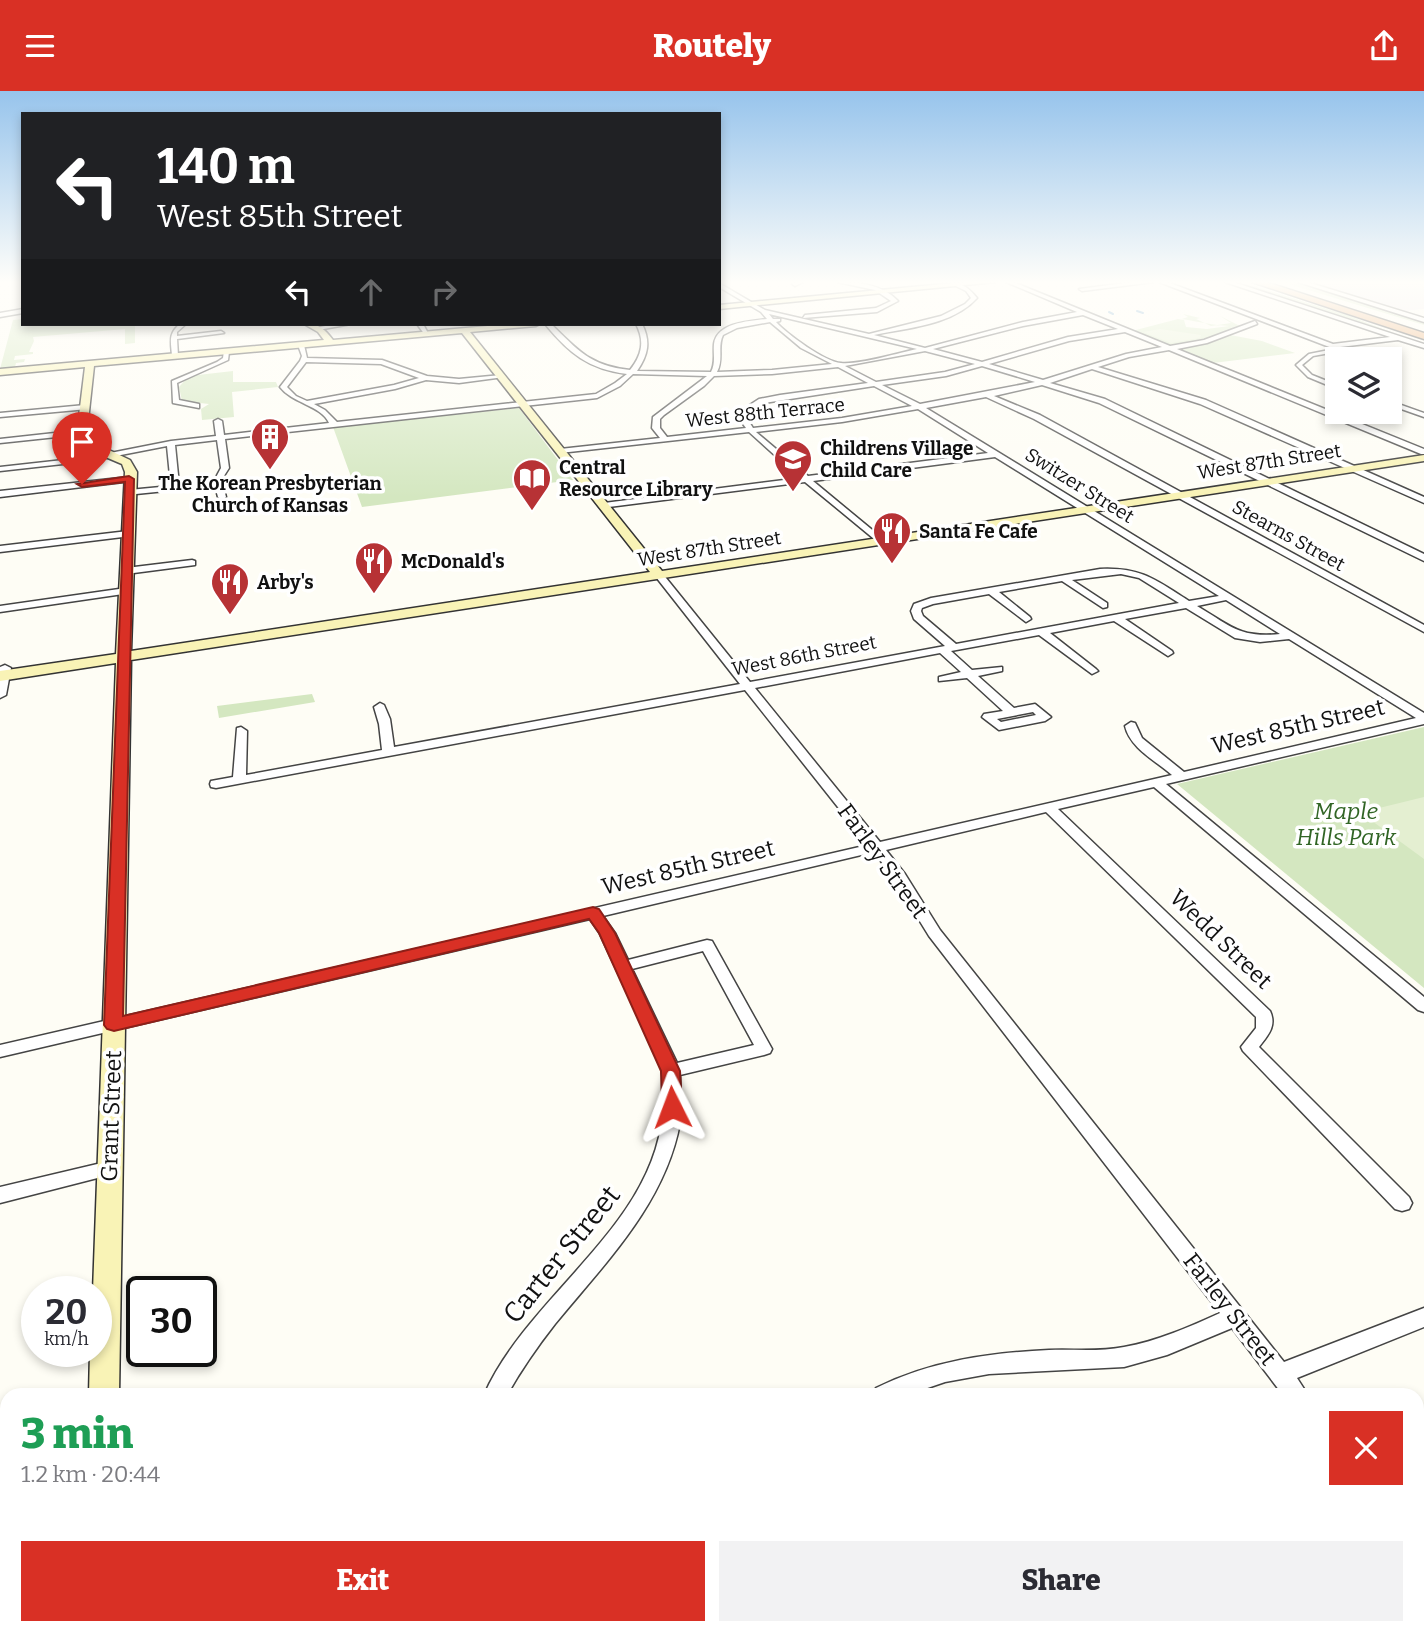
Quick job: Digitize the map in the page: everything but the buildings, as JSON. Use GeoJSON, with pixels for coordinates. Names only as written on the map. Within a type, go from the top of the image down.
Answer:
{"type":"FeatureCollection","features":[{"type":"Feature","properties":{"kind":"street"},"geometry":{"type":"LineString","coordinates":[[0,372],[200,354]]}},
{"type":"Feature","properties":{"kind":"street"},"geometry":{"type":"LineString","coordinates":[[195,406],[176,401],[174,382],[181,377],[218,366],[226,359],[226,354]]}},
{"type":"Feature","properties":{"kind":"street"},"geometry":{"type":"LineString","coordinates":[[303,354],[304,360],[283,387],[288,394],[327,412],[334,423],[330,426]]}},
{"type":"Feature","properties":{"kind":"street","name":"Farley Street"},"geometry":{"type":"LineString","coordinates":[[483,354],[877,847],[902,880],[934,933],[1291,1388]]}},
{"type":"Feature","properties":{"kind":"street"},"geometry":{"type":"LineString","coordinates":[[579,354],[585,360],[607,368],[631,372],[712,374],[786,371],[899,354]]}},
{"type":"Feature","properties":{"kind":"street"},"geometry":{"type":"LineString","coordinates":[[0,469],[110,456],[171,443],[597,396],[609,391],[631,372],[644,354]]}},
{"type":"Feature","properties":{"kind":"street"},"geometry":{"type":"LineString","coordinates":[[665,439],[656,428],[656,419],[712,374],[719,362],[719,354]]}},
{"type":"Feature","properties":{"kind":"street","name":"Switzer Street"},"geometry":{"type":"LineString","coordinates":[[817,354],[920,407],[1424,719]]}},
{"type":"Feature","properties":{"kind":"street"},"geometry":{"type":"LineString","coordinates":[[948,354],[1045,382],[1122,410],[1424,558]]}},
{"type":"Feature","properties":{"kind":"street"},"geometry":{"type":"LineString","coordinates":[[877,538],[751,430],[743,413],[762,401],[878,384],[987,364],[1019,354]]}},
{"type":"Feature","properties":{"kind":"street","name":"West 88th Terrace"},"geometry":{"type":"LineString","coordinates":[[560,451],[842,420],[920,407],[1045,382],[1134,354]]}},
{"type":"Feature","properties":{"kind":"street"},"geometry":{"type":"LineString","coordinates":[[1184,354],[1424,455]]}},
{"type":"Feature","properties":{"kind":"street"},"geometry":{"type":"LineString","coordinates":[[1318,354],[1306,357],[1300,362],[1304,373],[1325,382]]}},
{"type":"Feature","properties":{"kind":"street"},"geometry":{"type":"LineString","coordinates":[[304,360],[382,362],[426,378],[459,381],[501,377]]}},
{"type":"Feature","properties":{"kind":"street"},"geometry":{"type":"LineString","coordinates":[[0,494],[129,479],[128,464],[83,443],[90,364]]}},
{"type":"Feature","properties":{"kind":"street"},"geometry":{"type":"LineString","coordinates":[[1092,367],[1203,402],[1424,500]]}},
{"type":"Feature","properties":{"kind":"street"},"geometry":{"type":"LineString","coordinates":[[309,403],[395,387],[426,378]]}},
{"type":"Feature","properties":{"kind":"street","name":"Stearns Street"},"geometry":{"type":"LineString","coordinates":[[987,395],[1037,417],[1424,629]]}},
{"type":"Feature","properties":{"kind":"street"},"geometry":{"type":"LineString","coordinates":[[0,415],[85,407]]}},
{"type":"Feature","properties":{"kind":"street"},"geometry":{"type":"LineString","coordinates":[[1402,407],[1424,415]]}},
{"type":"Feature","properties":{"kind":"street"},"geometry":{"type":"LineString","coordinates":[[218,421],[225,468],[218,479],[222,497]]}},
{"type":"Feature","properties":{"kind":"street"},"geometry":{"type":"LineString","coordinates":[[0,440],[82,432]]}},
{"type":"Feature","properties":{"kind":"street"},"geometry":{"type":"LineString","coordinates":[[171,443],[175,487]]}},
{"type":"Feature","properties":{"kind":"street"},"geometry":{"type":"LineString","coordinates":[[604,506],[996,454]]}},
{"type":"Feature","properties":{"kind":"street","name":"West 87th Street"},"geometry":{"type":"LineString","coordinates":[[1349,467],[1411,460],[1424,455]]}},
{"type":"Feature","properties":{"kind":"street","name":"West 87th Street"},"geometry":{"type":"LineString","coordinates":[[2,672],[1424,455]]}},
{"type":"Feature","properties":{"kind":"street","name":"Grant Street"},"geometry":{"type":"LineString","coordinates":[[104,1388],[129,479]]}},
{"type":"Feature","properties":{"kind":"street"},"geometry":{"type":"LineString","coordinates":[[129,493],[221,483]]}},
{"type":"Feature","properties":{"kind":"street"},"geometry":{"type":"LineString","coordinates":[[0,549],[128,534]]}},
{"type":"Feature","properties":{"kind":"street"},"geometry":{"type":"LineString","coordinates":[[126,571],[192,563]]}},
{"type":"Feature","properties":{"kind":"street"},"geometry":{"type":"LineString","coordinates":[[1010,711],[970,674],[918,617],[915,611],[918,607],[931,601],[1110,571],[1142,576],[1239,636],[1260,639],[1292,636]]}},
{"type":"Feature","properties":{"kind":"street"},"geometry":{"type":"LineString","coordinates":[[1065,579],[1103,605]]}},
{"type":"Feature","properties":{"kind":"street"},"geometry":{"type":"LineString","coordinates":[[0,609],[126,591]]}},
{"type":"Feature","properties":{"kind":"street"},"geometry":{"type":"LineString","coordinates":[[991,591],[1026,619]]}},
{"type":"Feature","properties":{"kind":"street","name":"West 86th Street"},"geometry":{"type":"LineString","coordinates":[[216,784],[1227,597]]}},
{"type":"Feature","properties":{"kind":"street"},"geometry":{"type":"LineString","coordinates":[[1116,618],[1168,653]]}},
{"type":"Feature","properties":{"kind":"street"},"geometry":{"type":"LineString","coordinates":[[1042,632],[1092,671]]}},
{"type":"Feature","properties":{"kind":"street"},"geometry":{"type":"LineString","coordinates":[[943,679],[998,669]]}},
{"type":"Feature","properties":{"kind":"street"},"geometry":{"type":"LineString","coordinates":[[0,695],[2,672]]}},
{"type":"Feature","properties":{"kind":"street"},"geometry":{"type":"LineString","coordinates":[[380,707],[386,718],[389,752]]}},
{"type":"Feature","properties":{"kind":"street","name":"West 85th Street"},"geometry":{"type":"LineString","coordinates":[[0,1051],[1424,719]]}},
{"type":"Feature","properties":{"kind":"street"},"geometry":{"type":"LineString","coordinates":[[1131,726],[1139,741],[1182,776]]}},
{"type":"Feature","properties":{"kind":"street"},"geometry":{"type":"LineString","coordinates":[[239,779],[241,731]]}},
{"type":"Feature","properties":{"kind":"street"},"geometry":{"type":"LineString","coordinates":[[1156,782],[1424,1006]]}},
{"type":"Feature","properties":{"kind":"street","name":"Wedd Street"},"geometry":{"type":"LineString","coordinates":[[1048,808],[1264,1015],[1264,1029],[1249,1047],[1402,1203]]}},
{"type":"Feature","properties":{"kind":"street","name":"Carter Street"},"geometry":{"type":"LineString","coordinates":[[499,1388],[524,1345],[611,1245],[637,1208],[656,1172],[668,1136],[672,1107],[671,1071],[607,933],[593,912]]}},
{"type":"Feature","properties":{"kind":"street"},"geometry":{"type":"LineString","coordinates":[[623,966],[707,945],[764,1049],[671,1071]]}},
{"type":"Feature","properties":{"kind":"street"},"geometry":{"type":"LineString","coordinates":[[0,1195],[110,1168]]}},
{"type":"Feature","properties":{"kind":"street"},"geometry":{"type":"LineString","coordinates":[[901,1388],[936,1373],[994,1363],[1126,1356],[1235,1317]]}},
{"type":"Feature","properties":{"kind":"street"},"geometry":{"type":"LineString","coordinates":[[1280,1374],[1424,1317]]}},
{"type":"Feature","properties":{"kind":"green space"},"geometry":{"type":"Polygon","coordinates":[[[4,354],[33,354],[15,356],[14,360],[25,359],[24,362],[16,363],[15,367],[0,369],[4,354]]]}},
{"type":"Feature","properties":{"kind":"green space"},"geometry":{"type":"Polygon","coordinates":[[[1192,354],[1287,354],[1213,363],[1192,354]]]}},
{"type":"Feature","properties":{"kind":"green space"},"geometry":{"type":"Polygon","coordinates":[[[233,371],[233,382],[276,382],[278,387],[232,392],[234,417],[202,420],[201,409],[209,404],[182,401],[179,387],[189,376],[233,371]]]}},
{"type":"Feature","properties":{"kind":"green space"},"geometry":{"type":"Polygon","coordinates":[[[519,408],[573,480],[362,507],[333,427],[519,408]]]}},
{"type":"Feature","properties":{"kind":"green space"},"geometry":{"type":"Polygon","coordinates":[[[312,694],[315,702],[219,718],[217,706],[312,694]]]}},
{"type":"Feature","properties":{"kind":"green space","name":"Maple Hills Park"},"geometry":{"type":"Polygon","coordinates":[[[1424,727],[1424,988],[1177,784],[1424,727]]]}},
{"type":"Feature","properties":{"kind":"green space"},"geometry":{"type":"Polygon","coordinates":[[[1424,797],[1424,859],[1368,818],[1371,810],[1424,797]]]}},
{"type":"Feature","properties":{"kind":"place","name":"The Korean Presbyterian Church of Kansas"},"geometry":{"type":"Point","coordinates":[270,471]}},
{"type":"Feature","properties":{"kind":"place","name":"Childrens Village Child Care"},"geometry":{"type":"Point","coordinates":[793,493]}},
{"type":"Feature","properties":{"kind":"place","name":"Central Resource Library"},"geometry":{"type":"Point","coordinates":[532,512]}},
{"type":"Feature","properties":{"kind":"place","name":"Santa Fe Cafe"},"geometry":{"type":"Point","coordinates":[892,565]}},
{"type":"Feature","properties":{"kind":"place","name":"McDonald's"},"geometry":{"type":"Point","coordinates":[374,595]}},
{"type":"Feature","properties":{"kind":"place","name":"Arby's"},"geometry":{"type":"Point","coordinates":[230,616]}},
{"type":"Feature","properties":{"kind":"route"},"geometry":{"type":"LineString","coordinates":[[82,484],[129,479],[114,1025],[593,912],[607,933],[671,1071],[672,1107]]}}]}
